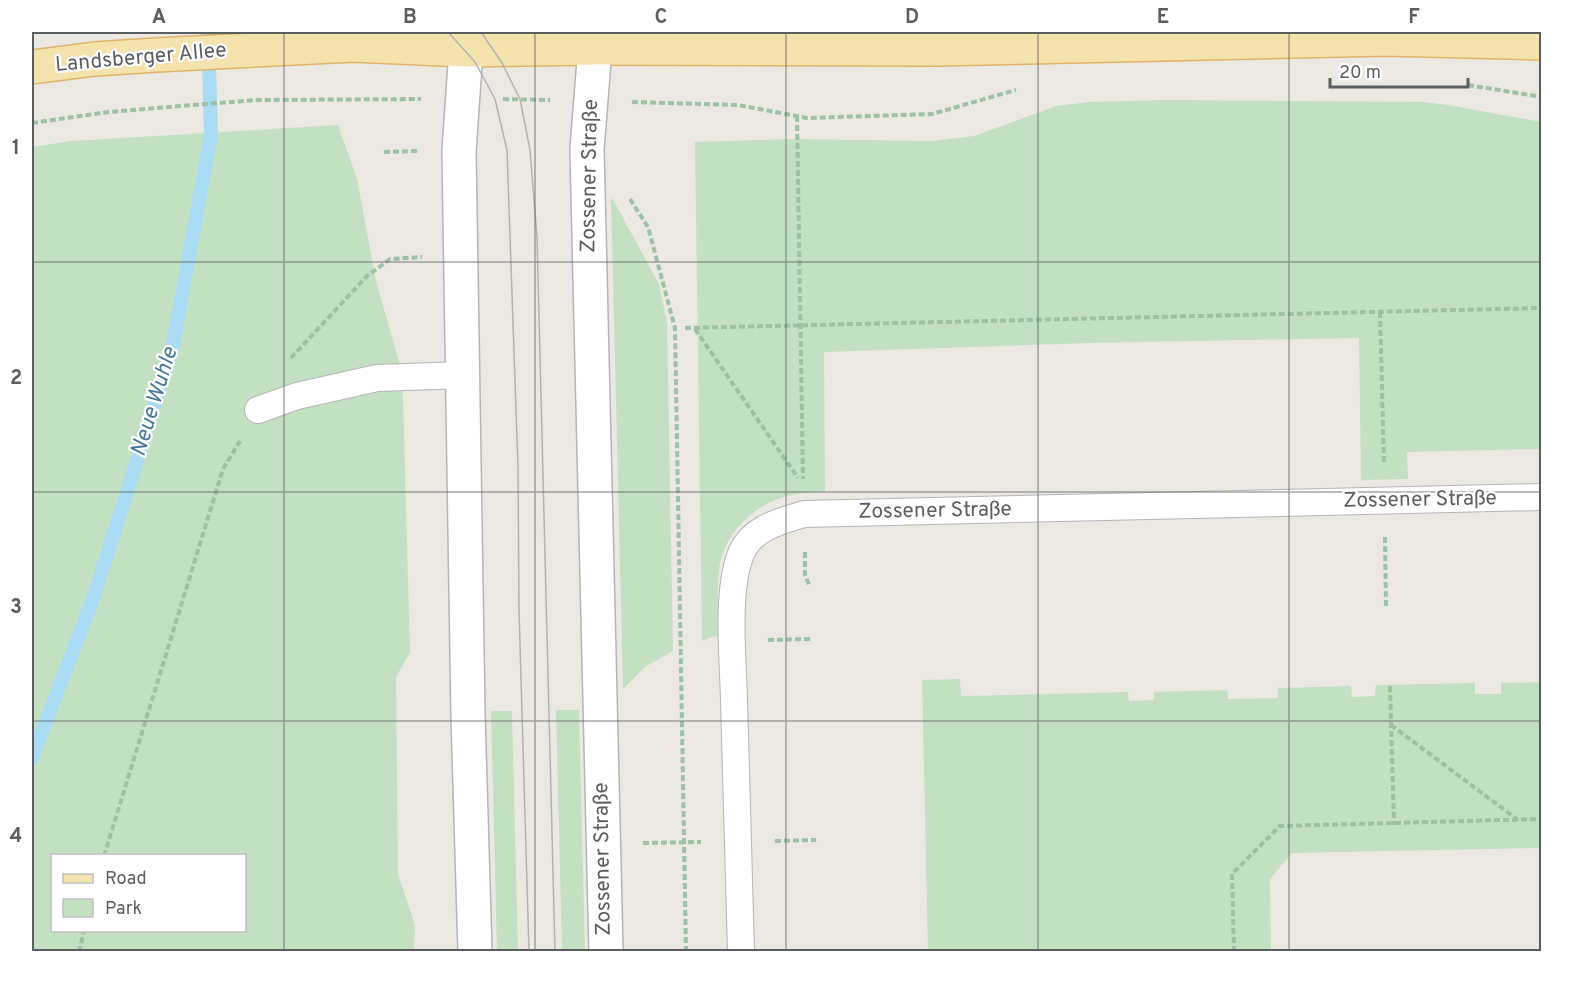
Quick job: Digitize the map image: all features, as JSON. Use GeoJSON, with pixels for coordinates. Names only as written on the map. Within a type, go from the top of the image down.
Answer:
{"type":"FeatureCollection","features":[{"type":"Feature","properties":{"kind":"main road","name":"Landsberger Allee"},"geometry":{"type":"LineString","coordinates":[[32,67],[95,59],[353,45],[466,50],[937,49],[1386,39],[1542,43]]}},
{"type":"Feature","properties":{"kind":"street","name":"Zossener Straße"},"geometry":{"type":"LineString","coordinates":[[595,48],[587,149],[606,951]]}},
{"type":"Feature","properties":{"kind":"street"},"geometry":{"type":"LineString","coordinates":[[466,50],[459,151],[468,715],[475,951]]}},
{"type":"Feature","properties":{"kind":"lane"},"geometry":{"type":"LineString","coordinates":[[258,410],[297,396],[377,378],[463,375]]}},
{"type":"Feature","properties":{"kind":"lane","name":"Zossener Straße"},"geometry":{"type":"LineString","coordinates":[[741,951],[733,642],[734,582],[741,552],[754,536],[773,523],[804,514],[1542,497]]}},
{"type":"Feature","properties":{"kind":"path"},"geometry":{"type":"LineString","coordinates":[[1465,84],[1542,96]]}},
{"type":"Feature","properties":{"kind":"path"},"geometry":{"type":"LineString","coordinates":[[650,104],[738,105],[807,118],[932,114],[1018,89]]}},
{"type":"Feature","properties":{"kind":"path"},"geometry":{"type":"LineString","coordinates":[[32,123],[108,112],[255,100],[333,99]]}},
{"type":"Feature","properties":{"kind":"path"},"geometry":{"type":"LineString","coordinates":[[695,328],[803,486],[797,116]]}},
{"type":"Feature","properties":{"kind":"path"},"geometry":{"type":"LineString","coordinates":[[384,152],[418,152]]}},
{"type":"Feature","properties":{"kind":"path"},"geometry":{"type":"LineString","coordinates":[[625,191],[648,226],[675,328],[686,951]]}},
{"type":"Feature","properties":{"kind":"path"},"geometry":{"type":"LineString","coordinates":[[390,259],[428,256]]}},
{"type":"Feature","properties":{"kind":"path"},"geometry":{"type":"LineString","coordinates":[[685,328],[1542,308]]}},
{"type":"Feature","properties":{"kind":"path"},"geometry":{"type":"LineString","coordinates":[[1380,312],[1386,608]]}},
{"type":"Feature","properties":{"kind":"path"},"geometry":{"type":"LineString","coordinates":[[804,543],[805,575],[810,587]]}},
{"type":"Feature","properties":{"kind":"path"},"geometry":{"type":"LineString","coordinates":[[104,854],[198,546]]}},
{"type":"Feature","properties":{"kind":"path"},"geometry":{"type":"LineString","coordinates":[[1390,686],[1394,825]]}},
{"type":"Feature","properties":{"kind":"path"},"geometry":{"type":"LineString","coordinates":[[1391,725],[1519,820]]}},
{"type":"Feature","properties":{"kind":"path"},"geometry":{"type":"LineString","coordinates":[[1234,951],[1232,874],[1280,826],[1394,825],[1542,819]]}},
{"type":"Feature","properties":{"kind":"path"},"geometry":{"type":"LineString","coordinates":[[79,951],[84,932]]}},
{"type":"Feature","properties":{"kind":"green space"},"geometry":{"type":"Polygon","coordinates":[[[1165,100],[1423,102],[1541,122],[1541,449],[1407,452],[1408,479],[1361,480],[1359,338],[1090,343],[824,352],[825,491],[796,494],[778,499],[757,510],[738,527],[725,547],[719,571],[720,637],[715,636],[702,641],[695,142],[790,139],[933,141],[974,136],[1056,106],[1089,102],[1165,100]]]}},
{"type":"Feature","properties":{"kind":"green space"},"geometry":{"type":"Polygon","coordinates":[[[338,125],[357,179],[376,281],[400,365],[403,396],[410,652],[396,677],[398,874],[415,925],[414,951],[32,951],[32,147],[71,141],[338,125]]]}},
{"type":"Feature","properties":{"kind":"green space"},"geometry":{"type":"Polygon","coordinates":[[[611,196],[659,284],[667,322],[673,651],[645,667],[623,689],[611,196]]]}},
{"type":"Feature","properties":{"kind":"green space"},"geometry":{"type":"Polygon","coordinates":[[[960,679],[961,696],[1128,692],[1129,701],[1154,700],[1154,692],[1227,690],[1228,699],[1278,698],[1278,688],[1351,686],[1352,697],[1375,696],[1378,685],[1475,683],[1475,694],[1501,694],[1501,683],[1541,682],[1541,848],[1292,853],[1270,879],[1271,951],[928,951],[922,680],[960,679]]]}},
{"type":"Feature","properties":{"kind":"green space"},"geometry":{"type":"Polygon","coordinates":[[[556,710],[579,710],[585,951],[562,951],[556,710]]]}},
{"type":"Feature","properties":{"kind":"green space"},"geometry":{"type":"Polygon","coordinates":[[[491,711],[512,711],[518,951],[497,951],[491,711]]]}},
{"type":"Feature","properties":{"kind":"waterway","name":"Neue Wuhle"},"geometry":{"type":"LineString","coordinates":[[32,758],[93,599],[172,350],[211,135],[208,32]]}},
{"type":"Feature","properties":{"kind":"tram line"},"geometry":{"type":"LineString","coordinates":[[448,32],[475,62],[495,99],[507,150],[518,467],[519,610],[529,952]]}},
{"type":"Feature","properties":{"kind":"tram line"},"geometry":{"type":"LineString","coordinates":[[481,32],[502,63],[520,99],[530,150],[537,237],[555,952]]}}]}
